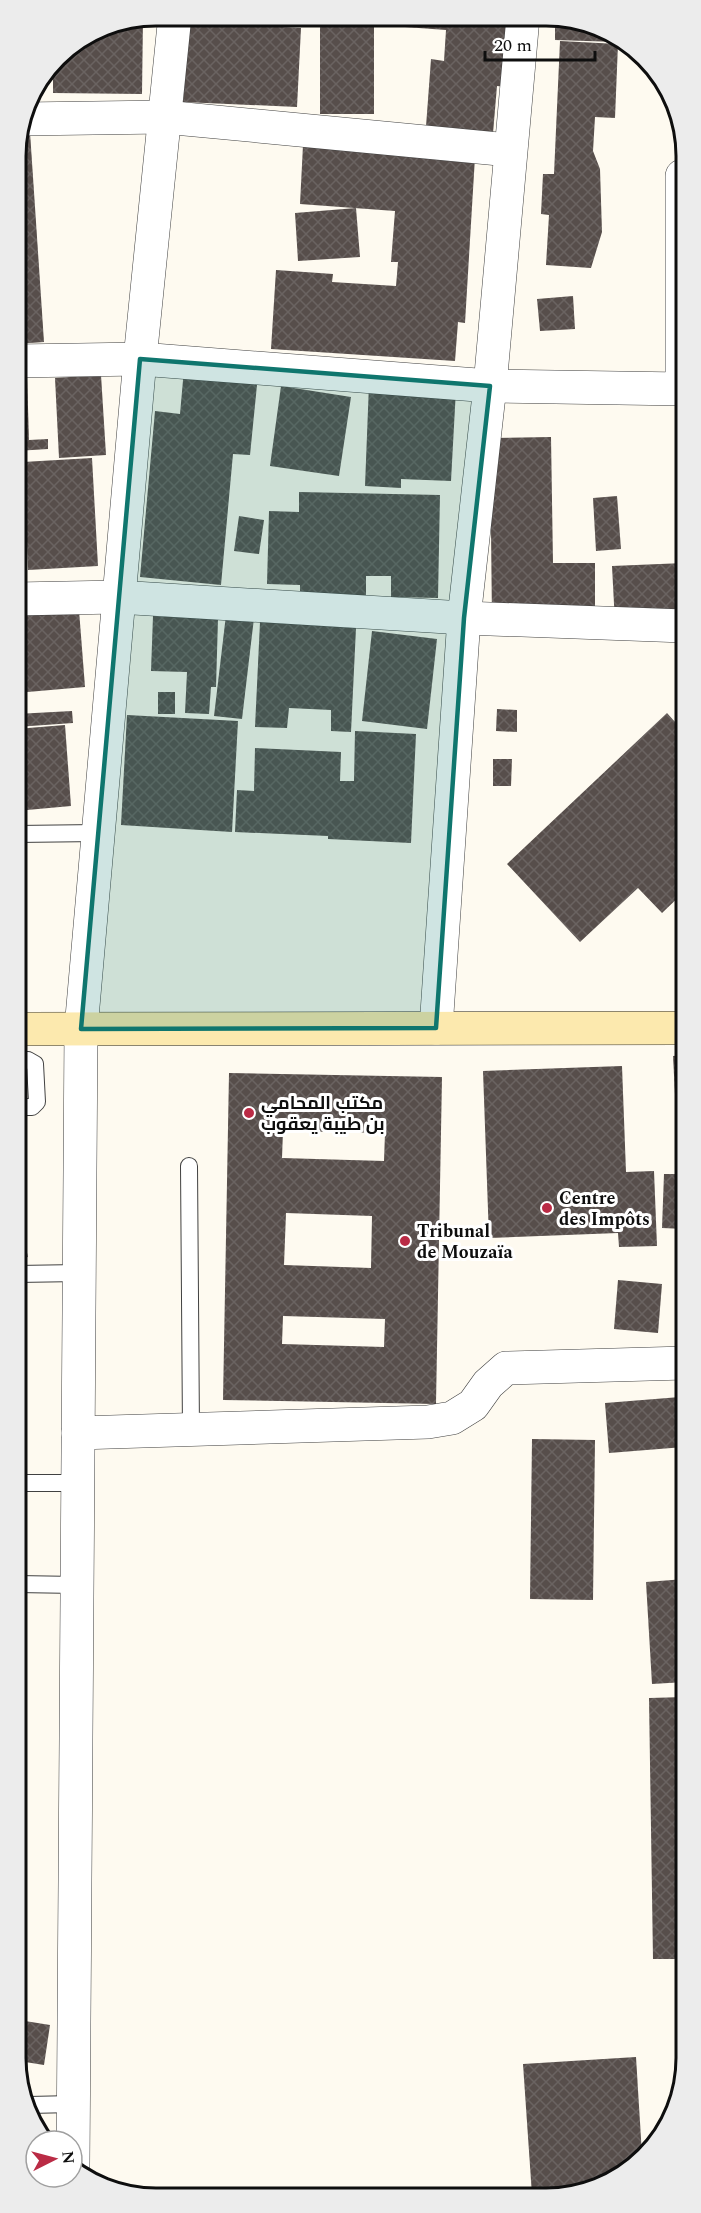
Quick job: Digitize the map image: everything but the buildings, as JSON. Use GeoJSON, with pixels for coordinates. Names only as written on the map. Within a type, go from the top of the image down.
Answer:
{"type":"FeatureCollection","features":[{"type":"Feature","properties":{"kind":"main road"},"geometry":{"type":"LineString","coordinates":[[26,1029],[676,1028]]}},
{"type":"Feature","properties":{"kind":"street"},"geometry":{"type":"LineString","coordinates":[[73,2129],[81,1029],[117,597],[174,26]]}},
{"type":"Feature","properties":{"kind":"street"},"geometry":{"type":"LineString","coordinates":[[436,1028],[464,618],[490,386],[522,26]]}},
{"type":"Feature","properties":{"kind":"street"},"geometry":{"type":"LineString","coordinates":[[31,119],[164,117],[510,150]]}},
{"type":"Feature","properties":{"kind":"street"},"geometry":{"type":"LineString","coordinates":[[26,361],[140,359],[490,386],[676,389]]}},
{"type":"Feature","properties":{"kind":"street"},"geometry":{"type":"LineString","coordinates":[[26,600],[117,597],[464,618],[676,626]]}},
{"type":"Feature","properties":{"kind":"street"},"geometry":{"type":"LineString","coordinates":[[78,1433],[428,1422],[452,1418],[473,1405],[488,1384],[506,1368],[675,1363]]}},
{"type":"Feature","properties":{"kind":"lane"},"geometry":{"type":"LineString","coordinates":[[26,834],[98,833]]}},
{"type":"Feature","properties":{"kind":"lane"},"geometry":{"type":"LineString","coordinates":[[26,1060],[35,1064],[37,1102],[32,1107],[26,1107]]}},
{"type":"Feature","properties":{"kind":"lane"},"geometry":{"type":"LineString","coordinates":[[189,1166],[191,1430]]}},
{"type":"Feature","properties":{"kind":"lane"},"geometry":{"type":"LineString","coordinates":[[26,1274],[80,1273]]}},
{"type":"Feature","properties":{"kind":"lane"},"geometry":{"type":"LineString","coordinates":[[26,1483],[78,1483]]}},
{"type":"Feature","properties":{"kind":"lane"},"geometry":{"type":"LineString","coordinates":[[26,1584],[77,1585]]}},
{"type":"Feature","properties":{"kind":"lane"},"geometry":{"type":"LineString","coordinates":[[35,2105],[73,2104]]}},
{"type":"Feature","properties":{"kind":"highlighted area"},"geometry":{"type":"Polygon","coordinates":[[[140,359],[490,386],[464,618],[436,1028],[81,1029],[140,359]]]}},
{"type":"Feature","properties":{"kind":"place","name":"مكتب المحامي بن طيبة يعقوب"},"geometry":{"type":"Point","coordinates":[249,1113]}},
{"type":"Feature","properties":{"kind":"place","name":"Centre des Impôts"},"geometry":{"type":"Point","coordinates":[547,1208]}},
{"type":"Feature","properties":{"kind":"place","name":"Tribunal de Mouzaïa"},"geometry":{"type":"Point","coordinates":[405,1241]}}]}
